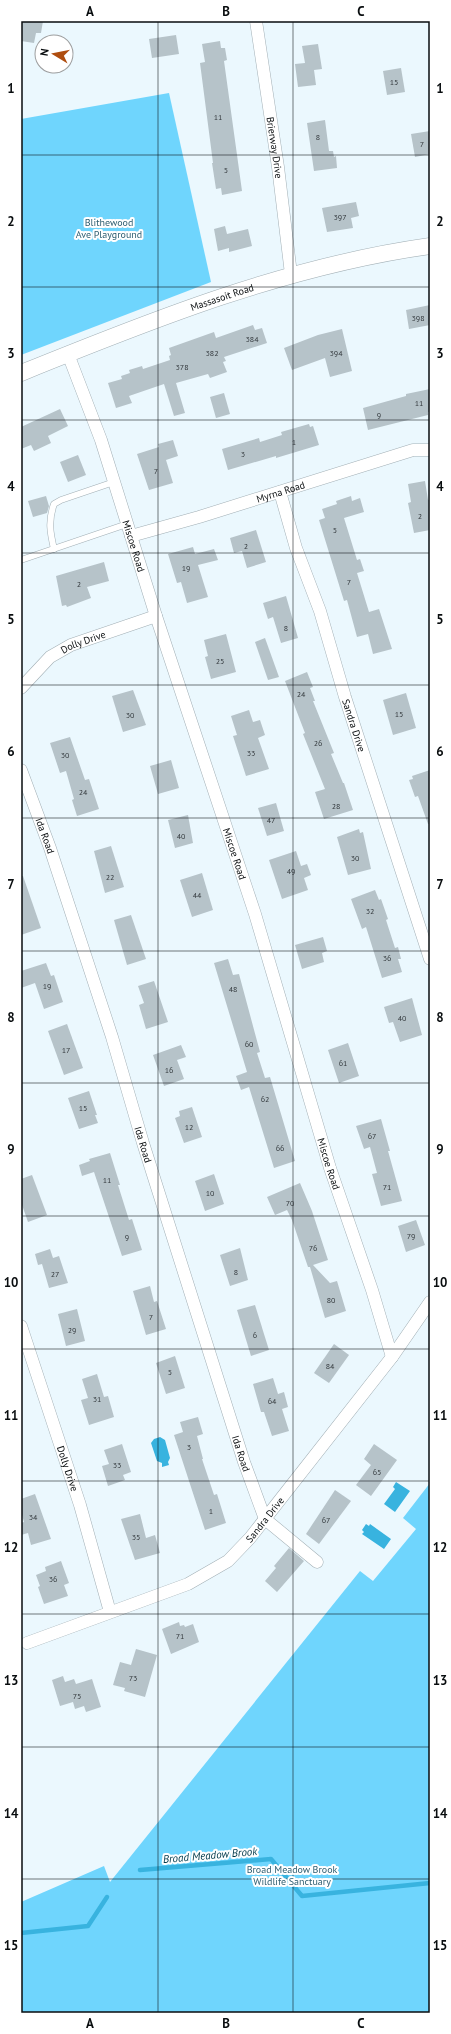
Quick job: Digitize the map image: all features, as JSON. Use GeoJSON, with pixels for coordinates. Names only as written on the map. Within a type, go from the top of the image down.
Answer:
{"type":"FeatureCollection","features":[{"type":"Feature","properties":{"kind":"main road","name":"Massasoit Road"},"geometry":{"type":"LineString","coordinates":[[21,373],[186,307],[291,274],[430,246]]}},
{"type":"Feature","properties":{"kind":"street","name":"Brierway Drive"},"geometry":{"type":"LineString","coordinates":[[256,21],[277,162],[291,274]]}},
{"type":"Feature","properties":{"kind":"street","name":"Miscoe Road"},"geometry":{"type":"LineString","coordinates":[[68,354],[101,440],[156,616],[255,914],[330,1168],[372,1290],[392,1357]]}},
{"type":"Feature","properties":{"kind":"street","name":"Myrna Road"},"geometry":{"type":"LineString","coordinates":[[129,530],[280,492],[413,450],[430,450]]}},
{"type":"Feature","properties":{"kind":"street","name":"Sandra Drive"},"geometry":{"type":"LineString","coordinates":[[280,492],[296,548],[320,611],[430,959]]}},
{"type":"Feature","properties":{"kind":"street","name":"Dolly Drive"},"geometry":{"type":"LineString","coordinates":[[21,688],[50,658],[71,646],[156,616]]}},
{"type":"Feature","properties":{"kind":"street","name":"Ida Road"},"geometry":{"type":"LineString","coordinates":[[21,770],[50,848],[112,1037],[143,1143],[244,1462],[265,1519]]}},
{"type":"Feature","properties":{"kind":"street","name":"Sandra Drive"},"geometry":{"type":"LineString","coordinates":[[27,1643],[188,1584],[228,1561],[250,1538],[392,1357],[430,1302]]}},
{"type":"Feature","properties":{"kind":"street","name":"Dolly Drive"},"geometry":{"type":"LineString","coordinates":[[21,1326],[80,1505],[110,1612]]}},
{"type":"Feature","properties":{"kind":"street"},"geometry":{"type":"LineString","coordinates":[[265,1519],[317,1562]]}},
{"type":"Feature","properties":{"kind":"lane"},"geometry":{"type":"LineString","coordinates":[[54,549],[49,529],[49,518],[54,504],[61,500],[114,482]]}},
{"type":"Feature","properties":{"kind":"lane"},"geometry":{"type":"LineString","coordinates":[[21,560],[54,549],[129,530]]}},
{"type":"Feature","properties":{"kind":"green space","name":"Blithewood Ave Playground"},"geometry":{"type":"Polygon","coordinates":[[[169,93],[211,282],[21,355],[21,119],[169,93]]]}},
{"type":"Feature","properties":{"kind":"green space","name":"Broad Meadow Brook Wildlife Sanctuary"},"geometry":{"type":"Polygon","coordinates":[[[430,1483],[430,2013],[21,2013],[21,1902],[104,1866],[110,1882],[360,1571],[373,1581],[416,1529],[403,1518],[430,1483]]]}},
{"type":"Feature","properties":{"kind":"shaded area"},"geometry":{"type":"Polygon","coordinates":[[[160,1437],[165,1440],[170,1458],[168,1462],[169,1465],[162,1467],[162,1463],[157,1461],[151,1443],[154,1439],[160,1437]]]}},
{"type":"Feature","properties":{"kind":"shaded area"},"geometry":{"type":"Polygon","coordinates":[[[396,1482],[410,1491],[395,1512],[384,1504],[395,1489],[393,1487],[396,1482]]]}},
{"type":"Feature","properties":{"kind":"shaded area"},"geometry":{"type":"Polygon","coordinates":[[[366,1524],[369,1526],[370,1524],[391,1539],[384,1549],[362,1534],[364,1532],[362,1530],[366,1524]]]}},
{"type":"Feature","properties":{"kind":"building"},"geometry":{"type":"Polygon","coordinates":[[[21,21],[43,21],[41,33],[34,34],[34,43],[21,41],[21,21]]]}},
{"type":"Feature","properties":{"kind":"building"},"geometry":{"type":"Polygon","coordinates":[[[176,35],[179,54],[152,58],[149,39],[176,35]]]}},
{"type":"Feature","properties":{"kind":"building"},"geometry":{"type":"Polygon","coordinates":[[[220,41],[221,48],[225,48],[227,60],[224,61],[242,191],[222,195],[221,188],[216,189],[200,63],[205,62],[202,44],[220,41]]]}},
{"type":"Feature","properties":{"kind":"building"},"geometry":{"type":"Polygon","coordinates":[[[318,44],[322,69],[314,70],[316,85],[298,87],[295,64],[305,63],[302,46],[318,44]]]}},
{"type":"Feature","properties":{"kind":"building"},"geometry":{"type":"Polygon","coordinates":[[[401,68],[405,92],[387,95],[383,71],[401,68]]]}},
{"type":"Feature","properties":{"kind":"building"},"geometry":{"type":"Polygon","coordinates":[[[325,120],[329,151],[333,151],[334,157],[336,156],[337,168],[314,171],[307,123],[325,120]]]}},
{"type":"Feature","properties":{"kind":"building"},"geometry":{"type":"Polygon","coordinates":[[[430,131],[430,154],[415,157],[411,134],[430,131]]]}},
{"type":"Feature","properties":{"kind":"building"},"geometry":{"type":"Polygon","coordinates":[[[356,202],[359,216],[351,218],[353,228],[327,232],[322,208],[356,202]]]}},
{"type":"Feature","properties":{"kind":"building"},"geometry":{"type":"Polygon","coordinates":[[[225,226],[227,234],[248,229],[252,246],[229,252],[229,248],[218,251],[214,229],[225,226]]]}},
{"type":"Feature","properties":{"kind":"building"},"geometry":{"type":"Polygon","coordinates":[[[430,305],[430,325],[409,329],[406,310],[430,305]]]}},
{"type":"Feature","properties":{"kind":"building"},"geometry":{"type":"Polygon","coordinates":[[[253,325],[255,330],[262,328],[267,343],[224,357],[226,361],[223,362],[227,372],[210,378],[208,374],[176,383],[185,413],[174,416],[164,384],[129,396],[132,403],[116,408],[108,383],[122,379],[121,376],[130,373],[129,370],[142,366],[143,369],[170,360],[169,356],[171,355],[169,348],[214,332],[216,338],[253,325]]]}},
{"type":"Feature","properties":{"kind":"building"},"geometry":{"type":"Polygon","coordinates":[[[342,329],[352,371],[330,377],[325,358],[292,370],[284,348],[318,335],[342,329]]]}},
{"type":"Feature","properties":{"kind":"building"},"geometry":{"type":"Polygon","coordinates":[[[430,389],[430,412],[428,412],[428,415],[368,430],[363,408],[406,396],[406,394],[430,389]]]}},
{"type":"Feature","properties":{"kind":"building"},"geometry":{"type":"Polygon","coordinates":[[[224,393],[230,414],[216,418],[210,397],[224,393]]]}},
{"type":"Feature","properties":{"kind":"building"},"geometry":{"type":"Polygon","coordinates":[[[60,409],[68,426],[48,436],[51,443],[34,451],[31,445],[21,449],[21,427],[60,409]]]}},
{"type":"Feature","properties":{"kind":"building"},"geometry":{"type":"Polygon","coordinates":[[[309,424],[310,427],[313,426],[319,445],[228,470],[222,449],[259,438],[260,442],[282,435],[281,432],[309,424]]]}},
{"type":"Feature","properties":{"kind":"building"},"geometry":{"type":"Polygon","coordinates":[[[173,440],[178,456],[166,460],[173,483],[149,490],[137,454],[159,447],[158,444],[173,440]]]}},
{"type":"Feature","properties":{"kind":"building"},"geometry":{"type":"Polygon","coordinates":[[[78,455],[86,475],[68,482],[60,462],[78,455]]]}},
{"type":"Feature","properties":{"kind":"building"},"geometry":{"type":"Polygon","coordinates":[[[425,481],[428,500],[430,499],[430,530],[414,533],[408,503],[411,502],[408,484],[425,481]]]}},
{"type":"Feature","properties":{"kind":"building"},"geometry":{"type":"Polygon","coordinates":[[[46,496],[49,506],[47,513],[33,517],[28,501],[46,496]]]}},
{"type":"Feature","properties":{"kind":"building"},"geometry":{"type":"Polygon","coordinates":[[[351,496],[352,501],[360,498],[364,512],[344,518],[357,560],[360,559],[364,571],[357,573],[369,612],[379,609],[392,649],[373,654],[368,634],[357,637],[347,600],[344,601],[319,520],[325,518],[322,509],[337,504],[336,501],[351,496]]]}},
{"type":"Feature","properties":{"kind":"building"},"geometry":{"type":"Polygon","coordinates":[[[256,530],[266,562],[247,568],[242,551],[234,553],[230,538],[256,530]]]}},
{"type":"Feature","properties":{"kind":"building"},"geometry":{"type":"Polygon","coordinates":[[[193,547],[195,554],[214,549],[218,560],[198,565],[208,597],[187,603],[181,582],[177,583],[168,554],[193,547]]]}},
{"type":"Feature","properties":{"kind":"building"},"geometry":{"type":"Polygon","coordinates":[[[104,562],[109,581],[87,587],[91,598],[67,607],[66,605],[62,606],[56,576],[104,562]]]}},
{"type":"Feature","properties":{"kind":"building"},"geometry":{"type":"Polygon","coordinates":[[[286,596],[298,638],[281,643],[273,617],[268,619],[263,603],[286,596]]]}},
{"type":"Feature","properties":{"kind":"building"},"geometry":{"type":"Polygon","coordinates":[[[226,634],[236,672],[211,679],[205,657],[208,656],[204,640],[226,634]]]}},
{"type":"Feature","properties":{"kind":"building"},"geometry":{"type":"Polygon","coordinates":[[[265,638],[279,677],[268,680],[255,642],[265,638]]]}},
{"type":"Feature","properties":{"kind":"building"},"geometry":{"type":"Polygon","coordinates":[[[307,672],[313,687],[310,688],[315,701],[313,701],[334,753],[331,754],[344,783],[353,810],[324,819],[315,792],[325,789],[303,734],[305,733],[285,681],[307,672]]]}},
{"type":"Feature","properties":{"kind":"building"},"geometry":{"type":"Polygon","coordinates":[[[133,690],[146,725],[123,732],[112,696],[133,690]]]}},
{"type":"Feature","properties":{"kind":"building"},"geometry":{"type":"Polygon","coordinates":[[[406,693],[416,728],[393,735],[383,700],[406,693]]]}},
{"type":"Feature","properties":{"kind":"building"},"geometry":{"type":"Polygon","coordinates":[[[249,710],[253,722],[260,720],[265,735],[258,738],[269,769],[246,776],[233,736],[237,735],[231,716],[249,710]]]}},
{"type":"Feature","properties":{"kind":"building"},"geometry":{"type":"Polygon","coordinates":[[[70,737],[85,780],[89,779],[99,809],[77,816],[66,771],[60,773],[50,743],[70,737]]]}},
{"type":"Feature","properties":{"kind":"building"},"geometry":{"type":"Polygon","coordinates":[[[171,760],[179,788],[158,794],[150,766],[171,760]]]}},
{"type":"Feature","properties":{"kind":"building"},"geometry":{"type":"Polygon","coordinates":[[[430,770],[430,824],[428,824],[418,796],[415,797],[409,780],[413,779],[412,776],[430,770]]]}},
{"type":"Feature","properties":{"kind":"building"},"geometry":{"type":"Polygon","coordinates":[[[276,803],[284,831],[267,836],[258,808],[276,803]]]}},
{"type":"Feature","properties":{"kind":"building"},"geometry":{"type":"Polygon","coordinates":[[[188,815],[193,843],[175,848],[168,820],[188,815]]]}},
{"type":"Feature","properties":{"kind":"building"},"geometry":{"type":"Polygon","coordinates":[[[359,829],[360,833],[363,832],[371,869],[348,875],[337,837],[359,829]]]}},
{"type":"Feature","properties":{"kind":"building"},"geometry":{"type":"Polygon","coordinates":[[[111,846],[124,887],[105,893],[94,851],[111,846]]]}},
{"type":"Feature","properties":{"kind":"building"},"geometry":{"type":"Polygon","coordinates":[[[296,851],[301,866],[307,864],[311,875],[304,878],[308,890],[282,899],[269,860],[296,851]]]}},
{"type":"Feature","properties":{"kind":"building"},"geometry":{"type":"Polygon","coordinates":[[[202,873],[213,910],[192,917],[180,880],[202,873]]]}},
{"type":"Feature","properties":{"kind":"building"},"geometry":{"type":"Polygon","coordinates":[[[21,876],[23,876],[41,928],[21,935],[21,876]]]}},
{"type":"Feature","properties":{"kind":"building"},"geometry":{"type":"Polygon","coordinates":[[[375,890],[379,900],[381,899],[388,919],[386,920],[395,948],[398,947],[401,959],[398,959],[402,972],[382,978],[366,927],[362,929],[351,899],[375,890]]]}},
{"type":"Feature","properties":{"kind":"building"},"geometry":{"type":"Polygon","coordinates":[[[131,915],[146,959],[127,965],[114,920],[131,915]]]}},
{"type":"Feature","properties":{"kind":"building"},"geometry":{"type":"Polygon","coordinates":[[[323,937],[327,951],[322,953],[324,962],[302,969],[295,945],[323,937]]]}},
{"type":"Feature","properties":{"kind":"building"},"geometry":{"type":"Polygon","coordinates":[[[228,959],[233,975],[239,974],[260,1052],[257,1053],[265,1078],[270,1077],[295,1161],[274,1168],[249,1087],[241,1090],[236,1076],[247,1072],[214,963],[228,959]]]}},
{"type":"Feature","properties":{"kind":"building"},"geometry":{"type":"Polygon","coordinates":[[[46,963],[51,976],[54,975],[63,1002],[44,1009],[35,983],[21,988],[21,971],[46,963]]]}},
{"type":"Feature","properties":{"kind":"building"},"geometry":{"type":"Polygon","coordinates":[[[154,981],[168,1022],[146,1029],[139,1005],[144,1003],[138,986],[154,981]]]}},
{"type":"Feature","properties":{"kind":"building"},"geometry":{"type":"Polygon","coordinates":[[[412,998],[422,1035],[400,1042],[393,1022],[389,1023],[384,1007],[412,998]]]}},
{"type":"Feature","properties":{"kind":"building"},"geometry":{"type":"Polygon","coordinates":[[[67,1024],[83,1068],[64,1075],[48,1031],[67,1024]]]}},
{"type":"Feature","properties":{"kind":"building"},"geometry":{"type":"Polygon","coordinates":[[[348,1043],[359,1076],[339,1083],[328,1050],[348,1043]]]}},
{"type":"Feature","properties":{"kind":"building"},"geometry":{"type":"Polygon","coordinates":[[[181,1045],[186,1057],[177,1060],[184,1079],[164,1086],[153,1055],[181,1045]]]}},
{"type":"Feature","properties":{"kind":"building"},"geometry":{"type":"Polygon","coordinates":[[[89,1091],[97,1115],[95,1115],[98,1123],[79,1129],[68,1098],[89,1091]]]}},
{"type":"Feature","properties":{"kind":"building"},"geometry":{"type":"Polygon","coordinates":[[[192,1107],[202,1137],[184,1143],[175,1118],[180,1116],[179,1111],[192,1107]]]}},
{"type":"Feature","properties":{"kind":"building"},"geometry":{"type":"Polygon","coordinates":[[[381,1119],[402,1201],[381,1206],[372,1174],[377,1173],[370,1147],[364,1149],[356,1126],[381,1119]]]}},
{"type":"Feature","properties":{"kind":"building"},"geometry":{"type":"Polygon","coordinates":[[[110,1153],[129,1220],[132,1219],[142,1250],[122,1256],[94,1172],[82,1176],[79,1165],[90,1161],[89,1159],[110,1153]]]}},
{"type":"Feature","properties":{"kind":"building"},"geometry":{"type":"Polygon","coordinates":[[[214,1174],[224,1204],[205,1211],[195,1181],[214,1174]]]}},
{"type":"Feature","properties":{"kind":"building"},"geometry":{"type":"Polygon","coordinates":[[[32,1175],[47,1215],[28,1222],[21,1202],[21,1179],[32,1175]]]}},
{"type":"Feature","properties":{"kind":"building"},"geometry":{"type":"Polygon","coordinates":[[[300,1183],[312,1211],[328,1260],[313,1265],[330,1283],[337,1281],[346,1311],[325,1318],[310,1267],[308,1267],[292,1220],[287,1210],[275,1215],[267,1197],[300,1183]]]}},
{"type":"Feature","properties":{"kind":"building"},"geometry":{"type":"Polygon","coordinates":[[[416,1220],[425,1245],[406,1252],[398,1226],[416,1220]]]}},
{"type":"Feature","properties":{"kind":"building"},"geometry":{"type":"Polygon","coordinates":[[[240,1248],[248,1280],[230,1286],[220,1255],[240,1248]]]}},
{"type":"Feature","properties":{"kind":"building"},"geometry":{"type":"Polygon","coordinates":[[[50,1249],[53,1258],[59,1256],[68,1283],[49,1288],[42,1264],[38,1265],[35,1254],[50,1249]]]}},
{"type":"Feature","properties":{"kind":"building"},"geometry":{"type":"Polygon","coordinates":[[[150,1286],[154,1302],[157,1301],[166,1329],[146,1335],[133,1291],[150,1286]]]}},
{"type":"Feature","properties":{"kind":"building"},"geometry":{"type":"Polygon","coordinates":[[[255,1305],[269,1350],[251,1356],[237,1310],[255,1305]]]}},
{"type":"Feature","properties":{"kind":"building"},"geometry":{"type":"Polygon","coordinates":[[[77,1309],[85,1341],[66,1346],[58,1314],[77,1309]]]}},
{"type":"Feature","properties":{"kind":"building"},"geometry":{"type":"Polygon","coordinates":[[[334,1344],[349,1355],[329,1383],[314,1373],[334,1344]]]}},
{"type":"Feature","properties":{"kind":"building"},"geometry":{"type":"Polygon","coordinates":[[[175,1356],[185,1388],[166,1394],[156,1363],[175,1356]]]}},
{"type":"Feature","properties":{"kind":"building"},"geometry":{"type":"Polygon","coordinates":[[[97,1374],[104,1397],[108,1396],[114,1417],[89,1425],[81,1400],[88,1398],[82,1379],[97,1374]]]}},
{"type":"Feature","properties":{"kind":"building"},"geometry":{"type":"Polygon","coordinates":[[[273,1378],[278,1394],[284,1392],[288,1407],[282,1409],[289,1431],[272,1436],[264,1412],[261,1412],[253,1384],[273,1378]]]}},
{"type":"Feature","properties":{"kind":"building"},"geometry":{"type":"Polygon","coordinates":[[[198,1417],[203,1434],[197,1436],[202,1459],[214,1495],[217,1494],[226,1523],[205,1530],[174,1435],[183,1432],[180,1422],[198,1417]]]}},
{"type":"Feature","properties":{"kind":"building"},"geometry":{"type":"Polygon","coordinates":[[[122,1444],[131,1472],[123,1475],[125,1480],[108,1486],[102,1466],[109,1464],[104,1450],[122,1444]]]}},
{"type":"Feature","properties":{"kind":"building"},"geometry":{"type":"Polygon","coordinates":[[[374,1444],[397,1460],[371,1496],[356,1485],[371,1465],[364,1459],[374,1444]]]}},
{"type":"Feature","properties":{"kind":"building"},"geometry":{"type":"Polygon","coordinates":[[[335,1490],[351,1501],[319,1544],[306,1534],[335,1490]]]}},
{"type":"Feature","properties":{"kind":"building"},"geometry":{"type":"Polygon","coordinates":[[[35,1494],[51,1539],[31,1545],[28,1533],[21,1535],[21,1523],[24,1522],[21,1511],[21,1499],[35,1494]]]}},
{"type":"Feature","properties":{"kind":"building"},"geometry":{"type":"Polygon","coordinates":[[[140,1514],[146,1538],[155,1535],[160,1553],[135,1560],[121,1519],[140,1514]]]}},
{"type":"Feature","properties":{"kind":"building"},"geometry":{"type":"Polygon","coordinates":[[[289,1548],[304,1561],[277,1592],[265,1581],[276,1568],[274,1566],[289,1548]]]}},
{"type":"Feature","properties":{"kind":"building"},"geometry":{"type":"Polygon","coordinates":[[[61,1561],[69,1583],[64,1585],[68,1596],[44,1604],[38,1587],[40,1586],[36,1575],[46,1571],[45,1567],[61,1561]]]}},
{"type":"Feature","properties":{"kind":"building"},"geometry":{"type":"Polygon","coordinates":[[[179,1622],[180,1626],[184,1625],[185,1627],[193,1624],[199,1642],[171,1654],[162,1629],[179,1622]]]}},
{"type":"Feature","properties":{"kind":"building"},"geometry":{"type":"Polygon","coordinates":[[[136,1649],[157,1655],[145,1697],[124,1691],[125,1688],[113,1685],[120,1662],[131,1665],[136,1649]]]}},
{"type":"Feature","properties":{"kind":"building"},"geometry":{"type":"Polygon","coordinates":[[[63,1676],[65,1682],[74,1679],[76,1684],[92,1679],[101,1707],[86,1712],[84,1706],[75,1709],[73,1702],[60,1706],[52,1680],[63,1676]]]}},
{"type":"Feature","properties":{"kind":"waterway","name":"Broad Meadow Brook"},"geometry":{"type":"LineString","coordinates":[[140,1870],[271,1859],[302,1896],[430,1883]]}},
{"type":"Feature","properties":{"kind":"waterway","name":"Broad Meadow Brook"},"geometry":{"type":"LineString","coordinates":[[21,1933],[88,1926],[107,1897]]}}]}
